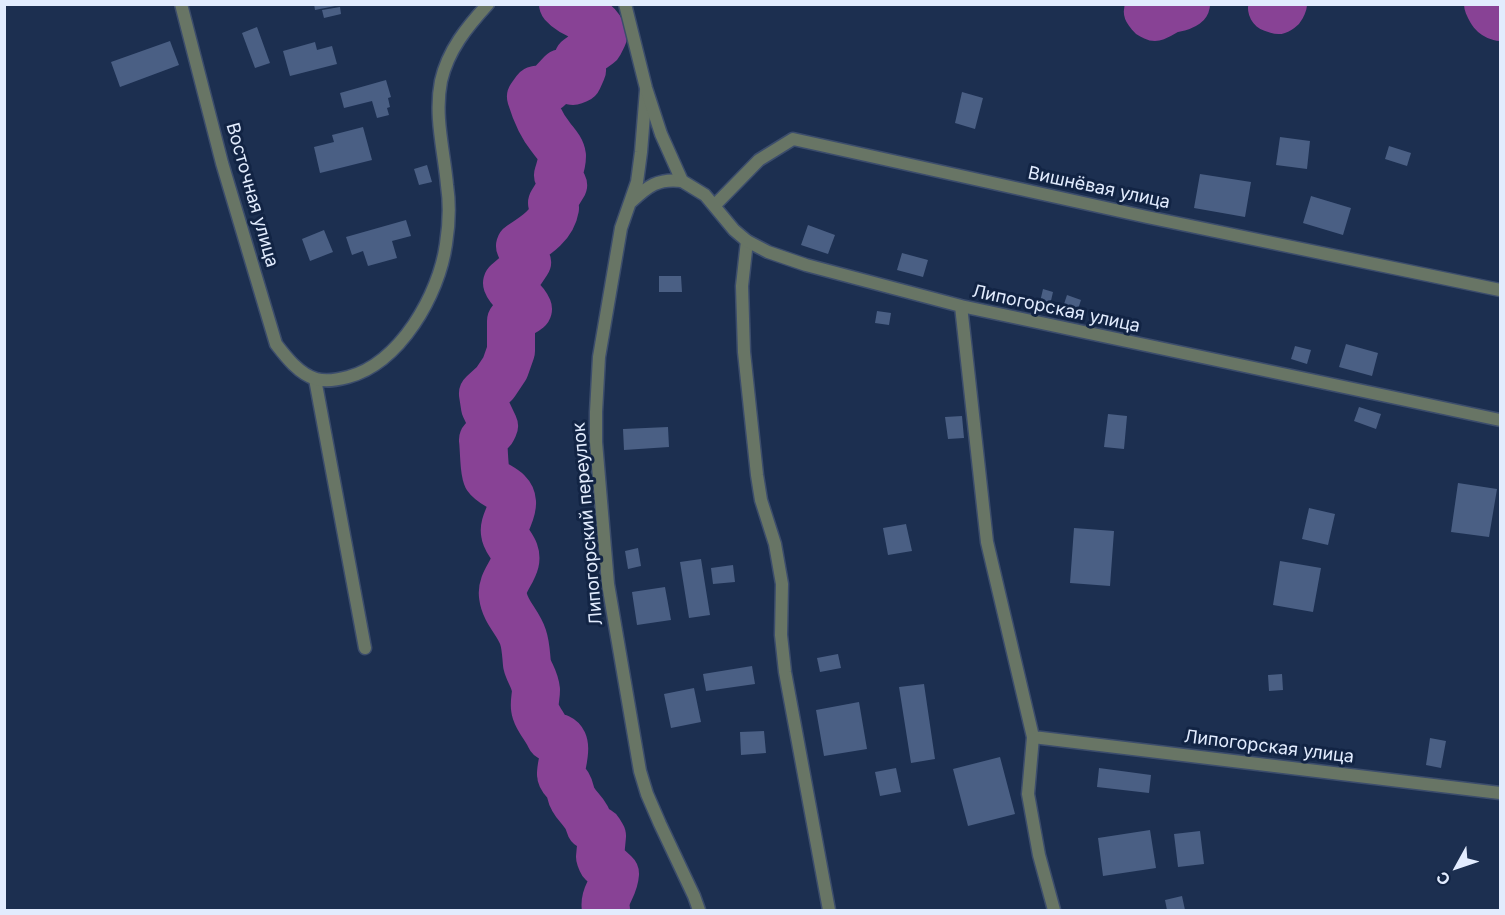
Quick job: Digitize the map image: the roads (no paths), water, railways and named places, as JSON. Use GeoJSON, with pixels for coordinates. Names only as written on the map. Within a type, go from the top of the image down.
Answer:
{"type":"FeatureCollection","features":[{"type":"Feature","properties":{"kind":"street","name":"Восточная улица"},"geometry":{"type":"LineString","coordinates":[[181,4],[222,163],[276,344],[296,367],[315,379]]}},
{"type":"Feature","properties":{"kind":"street"},"geometry":{"type":"LineString","coordinates":[[365,648],[315,379],[339,380],[361,373],[373,366],[394,348],[423,309],[433,287],[446,246],[449,204],[439,120],[441,82],[454,46],[488,4]]}},
{"type":"Feature","properties":{"kind":"street"},"geometry":{"type":"LineString","coordinates":[[625,4],[646,88],[661,134],[682,180]]}},
{"type":"Feature","properties":{"kind":"street","name":"Липогорский переулок"},"geometry":{"type":"LineString","coordinates":[[646,88],[637,182],[621,228],[599,357],[596,442],[608,584],[640,771],[655,814],[699,910]]}},
{"type":"Feature","properties":{"kind":"street","name":"Вишнёвая улица"},"geometry":{"type":"LineString","coordinates":[[714,206],[759,160],[793,139],[1148,217],[1500,290]]}},
{"type":"Feature","properties":{"kind":"street"},"geometry":{"type":"LineString","coordinates":[[629,204],[651,185],[672,179],[682,180],[705,195],[734,230],[747,241],[768,252],[806,265],[961,306]]}},
{"type":"Feature","properties":{"kind":"street"},"geometry":{"type":"LineString","coordinates":[[747,241],[742,286],[744,352],[757,475],[761,500],[780,564],[781,635],[785,672],[829,910]]}},
{"type":"Feature","properties":{"kind":"street","name":"Липогорская улица"},"geometry":{"type":"LineString","coordinates":[[1054,910],[1028,794],[1033,737],[987,542],[961,306],[1500,420]]}},
{"type":"Feature","properties":{"kind":"street","name":"Липогорская улица"},"geometry":{"type":"LineString","coordinates":[[1033,737],[1500,793]]}},
{"type":"Feature","properties":{"kind":"waterway"},"geometry":{"type":"LineString","coordinates":[[563,4],[596,24],[603,36],[599,44],[578,59],[582,70],[578,79],[573,81],[562,73],[548,88],[536,90],[531,97],[541,122],[561,153],[562,161],[558,175],[563,185],[552,203],[555,208],[550,220],[542,230],[520,246],[527,262],[521,271],[507,283],[528,309],[511,321],[511,351],[505,368],[495,383],[483,394],[485,407],[494,426],[483,440],[487,477],[509,494],[512,502],[505,533],[513,550],[515,562],[505,583],[504,602],[524,640],[527,664],[536,690],[537,715],[550,737],[559,738],[564,745],[562,777],[590,826],[599,831],[602,836],[600,857],[602,862],[615,874],[606,900],[606,910]]}},
{"type":"Feature","properties":{"kind":"waterway"},"geometry":{"type":"LineString","coordinates":[[1151,4],[1148,11],[1155,17],[1186,4]]}},
{"type":"Feature","properties":{"kind":"waterway"},"geometry":{"type":"LineString","coordinates":[[1273,4],[1272,8],[1278,10],[1283,4]]}},
{"type":"Feature","properties":{"kind":"waterway"},"geometry":{"type":"LineString","coordinates":[[1488,4],[1492,12],[1500,17]]}}]}
